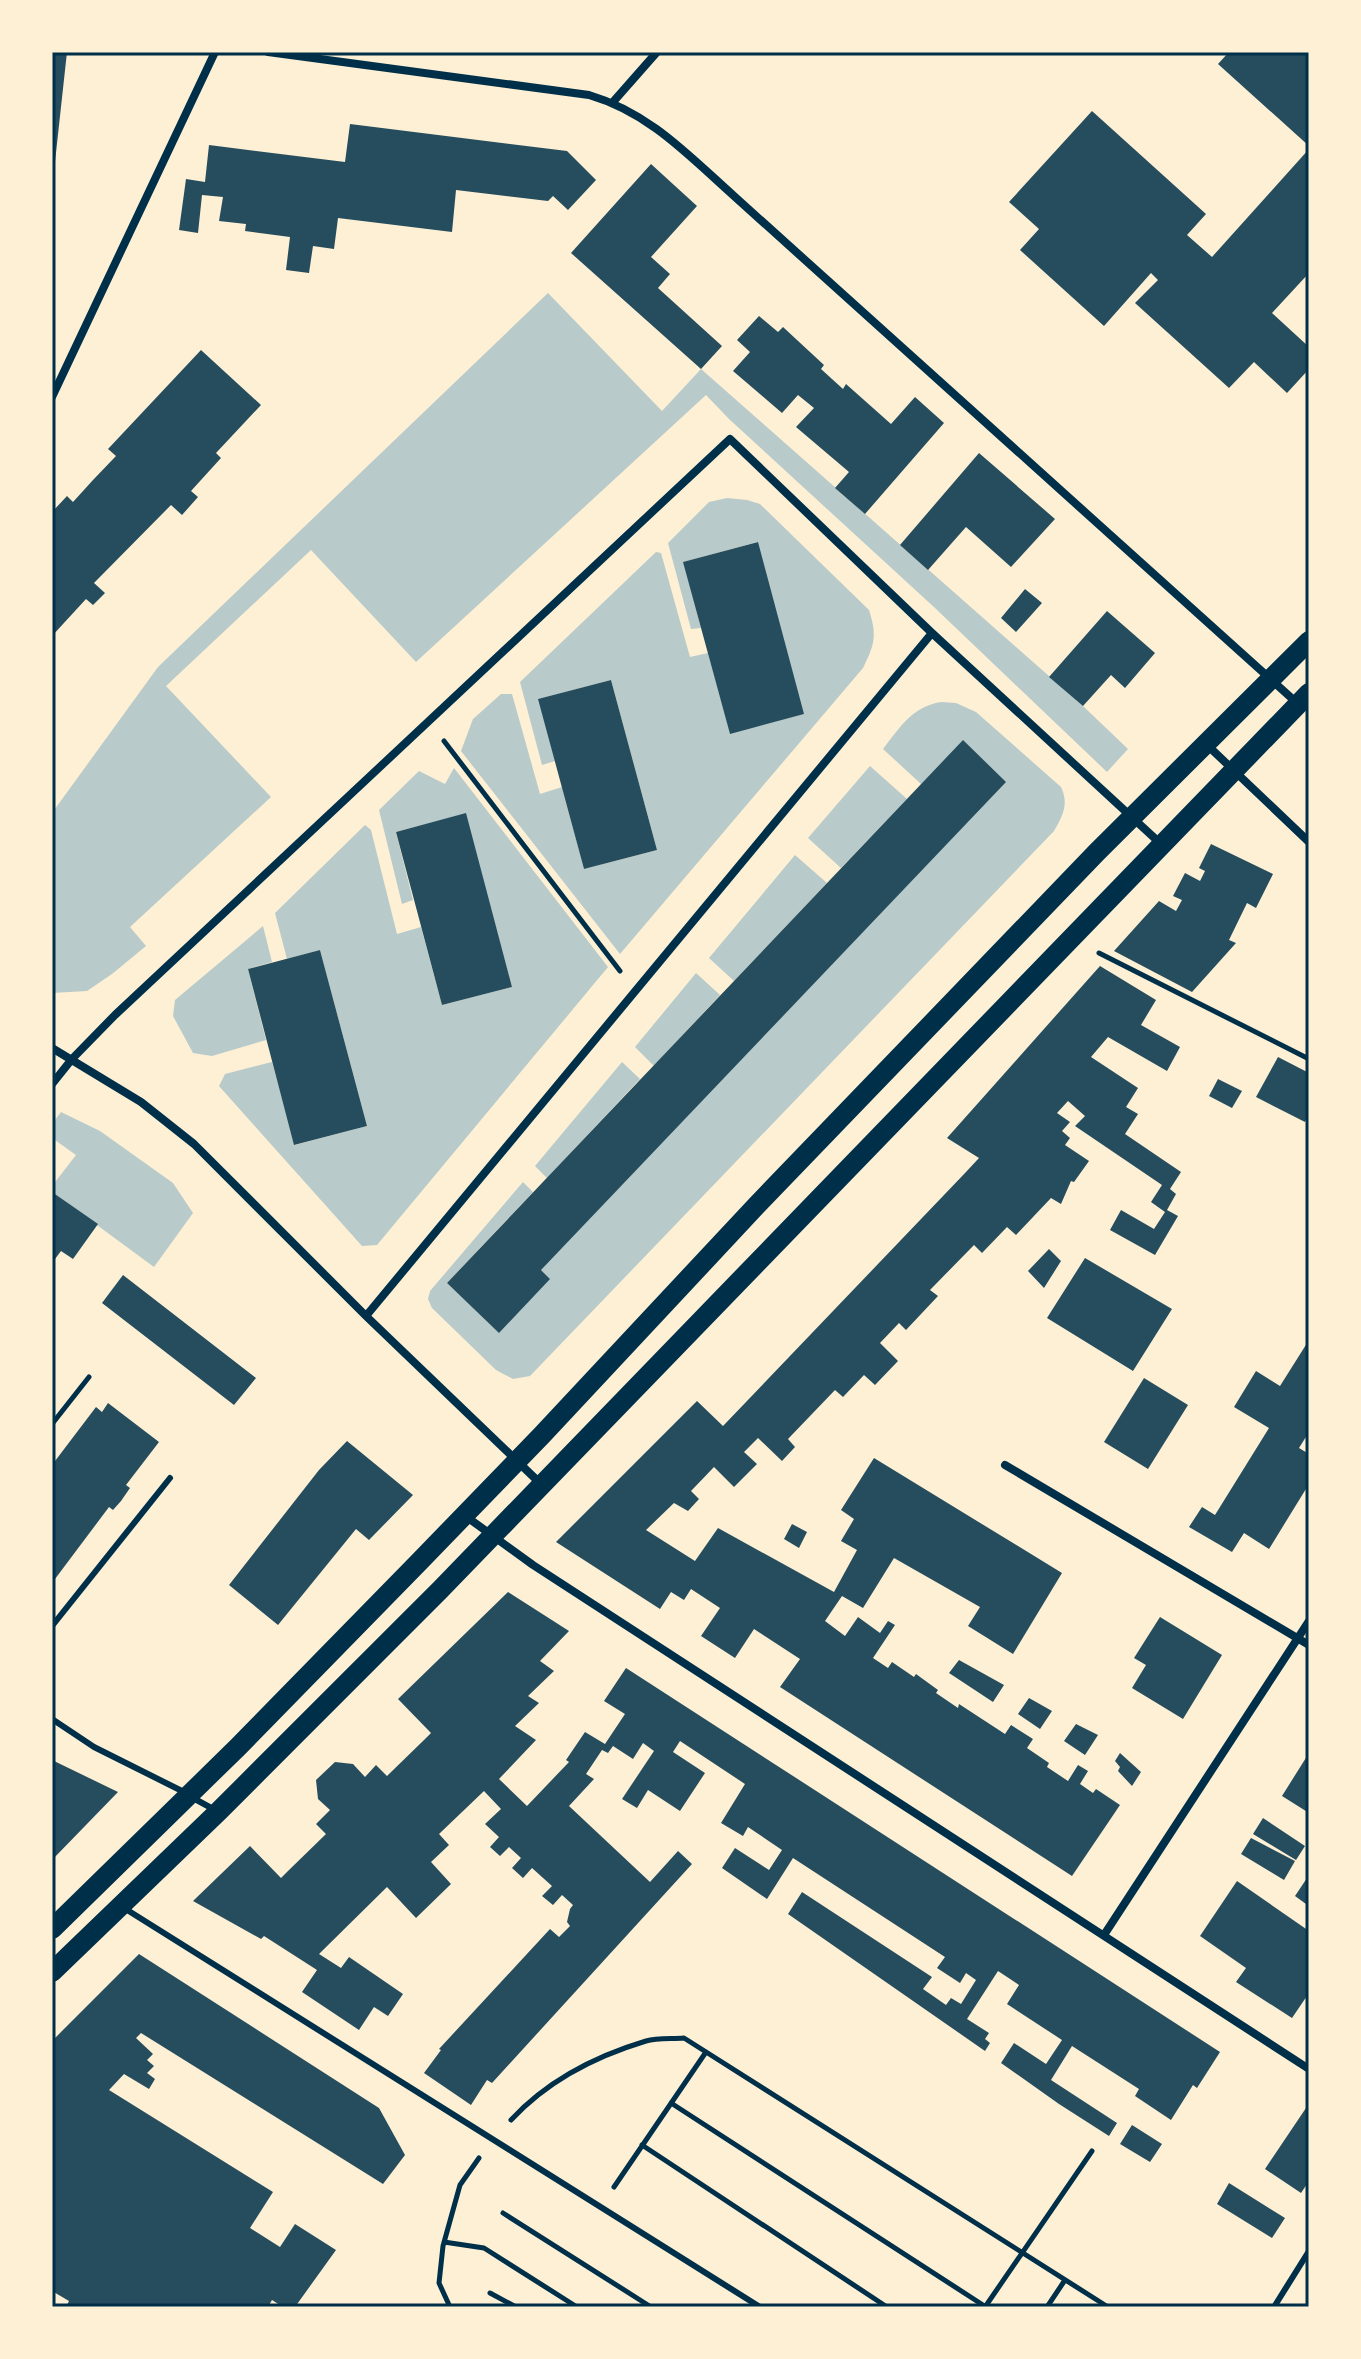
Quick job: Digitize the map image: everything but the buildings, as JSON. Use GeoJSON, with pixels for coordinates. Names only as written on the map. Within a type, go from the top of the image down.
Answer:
{"type":"FeatureCollection","features":[{"type":"Feature","properties":{"kind":"main road"},"geometry":{"type":"LineString","coordinates":[[52,1929],[464,1515],[756,1206],[1132,817],[1309,641]]}},
{"type":"Feature","properties":{"kind":"main road"},"geometry":{"type":"LineString","coordinates":[[52,1972],[218,1812],[493,1536],[1303,698]]}},
{"type":"Feature","properties":{"kind":"street"},"geometry":{"type":"LineString","coordinates":[[52,397],[215,52]]}},
{"type":"Feature","properties":{"kind":"street"},"geometry":{"type":"LineString","coordinates":[[268,52],[589,95],[613,102],[638,115],[671,140],[1270,679],[1303,698]]}},
{"type":"Feature","properties":{"kind":"street"},"geometry":{"type":"LineString","coordinates":[[613,102],[657,52]]}},
{"type":"Feature","properties":{"kind":"street"},"geometry":{"type":"LineString","coordinates":[[52,1084],[126,1004],[730,439],[932,633],[1161,845]]}},
{"type":"Feature","properties":{"kind":"street"},"geometry":{"type":"LineString","coordinates":[[366,1316],[932,633]]}},
{"type":"Feature","properties":{"kind":"street"},"geometry":{"type":"LineString","coordinates":[[1205,743],[1309,842]]}},
{"type":"Feature","properties":{"kind":"street"},"geometry":{"type":"LineString","coordinates":[[52,1048],[141,1102],[194,1144],[542,1486]]}},
{"type":"Feature","properties":{"kind":"street"},"geometry":{"type":"LineString","coordinates":[[1005,1465],[1309,1645]]}},
{"type":"Feature","properties":{"kind":"street"},"geometry":{"type":"LineString","coordinates":[[464,1515],[533,1565],[1309,2069]]}},
{"type":"Feature","properties":{"kind":"street"},"geometry":{"type":"LineString","coordinates":[[1104,1935],[1309,1621]]}},
{"type":"Feature","properties":{"kind":"lane"},"geometry":{"type":"LineString","coordinates":[[52,1626],[170,1478]]}},
{"type":"Feature","properties":{"kind":"lane"},"geometry":{"type":"LineString","coordinates":[[52,1719],[94,1747],[218,1812]]}},
{"type":"Feature","properties":{"kind":"lane"},"geometry":{"type":"LineString","coordinates":[[121,1906],[760,2307]]}},
{"type":"Feature","properties":{"kind":"lane"},"geometry":{"type":"LineString","coordinates":[[1274,2307],[1309,2251]]}},
{"type":"Feature","properties":{"kind":"path"},"geometry":{"type":"LineString","coordinates":[[429,722],[635,991]]}},
{"type":"Feature","properties":{"kind":"path"},"geometry":{"type":"LineString","coordinates":[[1070,938],[1309,1059]]}},
{"type":"Feature","properties":{"kind":"path"},"geometry":{"type":"LineString","coordinates":[[52,1424],[89,1377]]}},
{"type":"Feature","properties":{"kind":"path"},"geometry":{"type":"LineString","coordinates":[[449,2307],[439,2283],[444,2242],[460,2185],[492,2139],[525,2104],[575,2069],[649,2040],[684,2038],[1100,2305],[1108,2307]]}},
{"type":"Feature","properties":{"kind":"path"},"geometry":{"type":"LineString","coordinates":[[600,2207],[706,2052]]}},
{"type":"Feature","properties":{"kind":"path"},"geometry":{"type":"LineString","coordinates":[[671,2103],[986,2307],[1092,2151]]}},
{"type":"Feature","properties":{"kind":"path"},"geometry":{"type":"LineString","coordinates":[[642,2145],[887,2307]]}},
{"type":"Feature","properties":{"kind":"path"},"geometry":{"type":"LineString","coordinates":[[503,2213],[651,2307]]}},
{"type":"Feature","properties":{"kind":"path"},"geometry":{"type":"LineString","coordinates":[[444,2242],[484,2248],[577,2307]]}},
{"type":"Feature","properties":{"kind":"path"},"geometry":{"type":"LineString","coordinates":[[1047,2307],[1065,2280]]}},
{"type":"Feature","properties":{"kind":"path"},"geometry":{"type":"LineString","coordinates":[[490,2293],[516,2307]]}},
{"type":"Feature","properties":{"kind":"shaded area"},"geometry":{"type":"Polygon","coordinates":[[[548,293],[662,411],[701,369],[1128,749],[1107,772],[706,395],[416,662],[311,550],[166,686],[271,797],[130,927],[146,946],[87,991],[52,993],[52,813],[158,667],[548,293]]]}},
{"type":"Feature","properties":{"kind":"shaded area"},"geometry":{"type":"Polygon","coordinates":[[[727,498],[760,504],[869,610],[874,633],[872,646],[863,668],[620,954],[461,751],[473,719],[501,694],[512,694],[540,794],[562,787],[584,869],[657,850],[611,680],[539,699],[555,761],[542,765],[520,682],[656,552],[661,553],[690,657],[708,653],[730,733],[803,714],[757,542],[684,562],[701,628],[691,629],[668,543],[709,502],[727,498]]]}},
{"type":"Feature","properties":{"kind":"shaded area"},"geometry":{"type":"Polygon","coordinates":[[[941,702],[956,703],[976,712],[1061,787],[1064,809],[1054,831],[530,1376],[513,1379],[496,1370],[432,1308],[428,1299],[430,1291],[523,1182],[533,1192],[447,1283],[499,1332],[549,1278],[541,1270],[921,784],[883,749],[915,713],[941,702]]]}},
{"type":"Feature","properties":{"kind":"shaded area"},"geometry":{"type":"Polygon","coordinates":[[[870,766],[907,799],[841,868],[808,838],[870,766]]]}},
{"type":"Feature","properties":{"kind":"shaded area"},"geometry":{"type":"Polygon","coordinates":[[[454,768],[608,967],[377,1245],[362,1246],[219,1086],[225,1074],[272,1062],[295,1145],[367,1126],[320,950],[287,959],[275,913],[365,825],[371,830],[397,934],[421,927],[442,1005],[512,987],[465,814],[396,832],[413,900],[402,904],[379,810],[419,771],[445,784],[454,768]]]}},
{"type":"Feature","properties":{"kind":"shaded area"},"geometry":{"type":"Polygon","coordinates":[[[795,855],[827,883],[734,981],[709,958],[795,855]]]}},
{"type":"Feature","properties":{"kind":"shaded area"},"geometry":{"type":"Polygon","coordinates":[[[263,926],[272,962],[248,969],[266,1040],[212,1056],[193,1053],[173,1016],[175,1000],[263,926]]]}},
{"type":"Feature","properties":{"kind":"shaded area"},"geometry":{"type":"Polygon","coordinates":[[[696,973],[720,995],[654,1066],[635,1047],[696,973]]]}},
{"type":"Feature","properties":{"kind":"shaded area"},"geometry":{"type":"Polygon","coordinates":[[[622,1062],[640,1079],[547,1178],[535,1166],[622,1062]]]}},
{"type":"Feature","properties":{"kind":"shaded area"},"geometry":{"type":"Polygon","coordinates":[[[61,1112],[100,1131],[173,1183],[193,1213],[154,1267],[52,1192],[52,1186],[76,1155],[52,1138],[52,1124],[61,1112]]]}}]}
